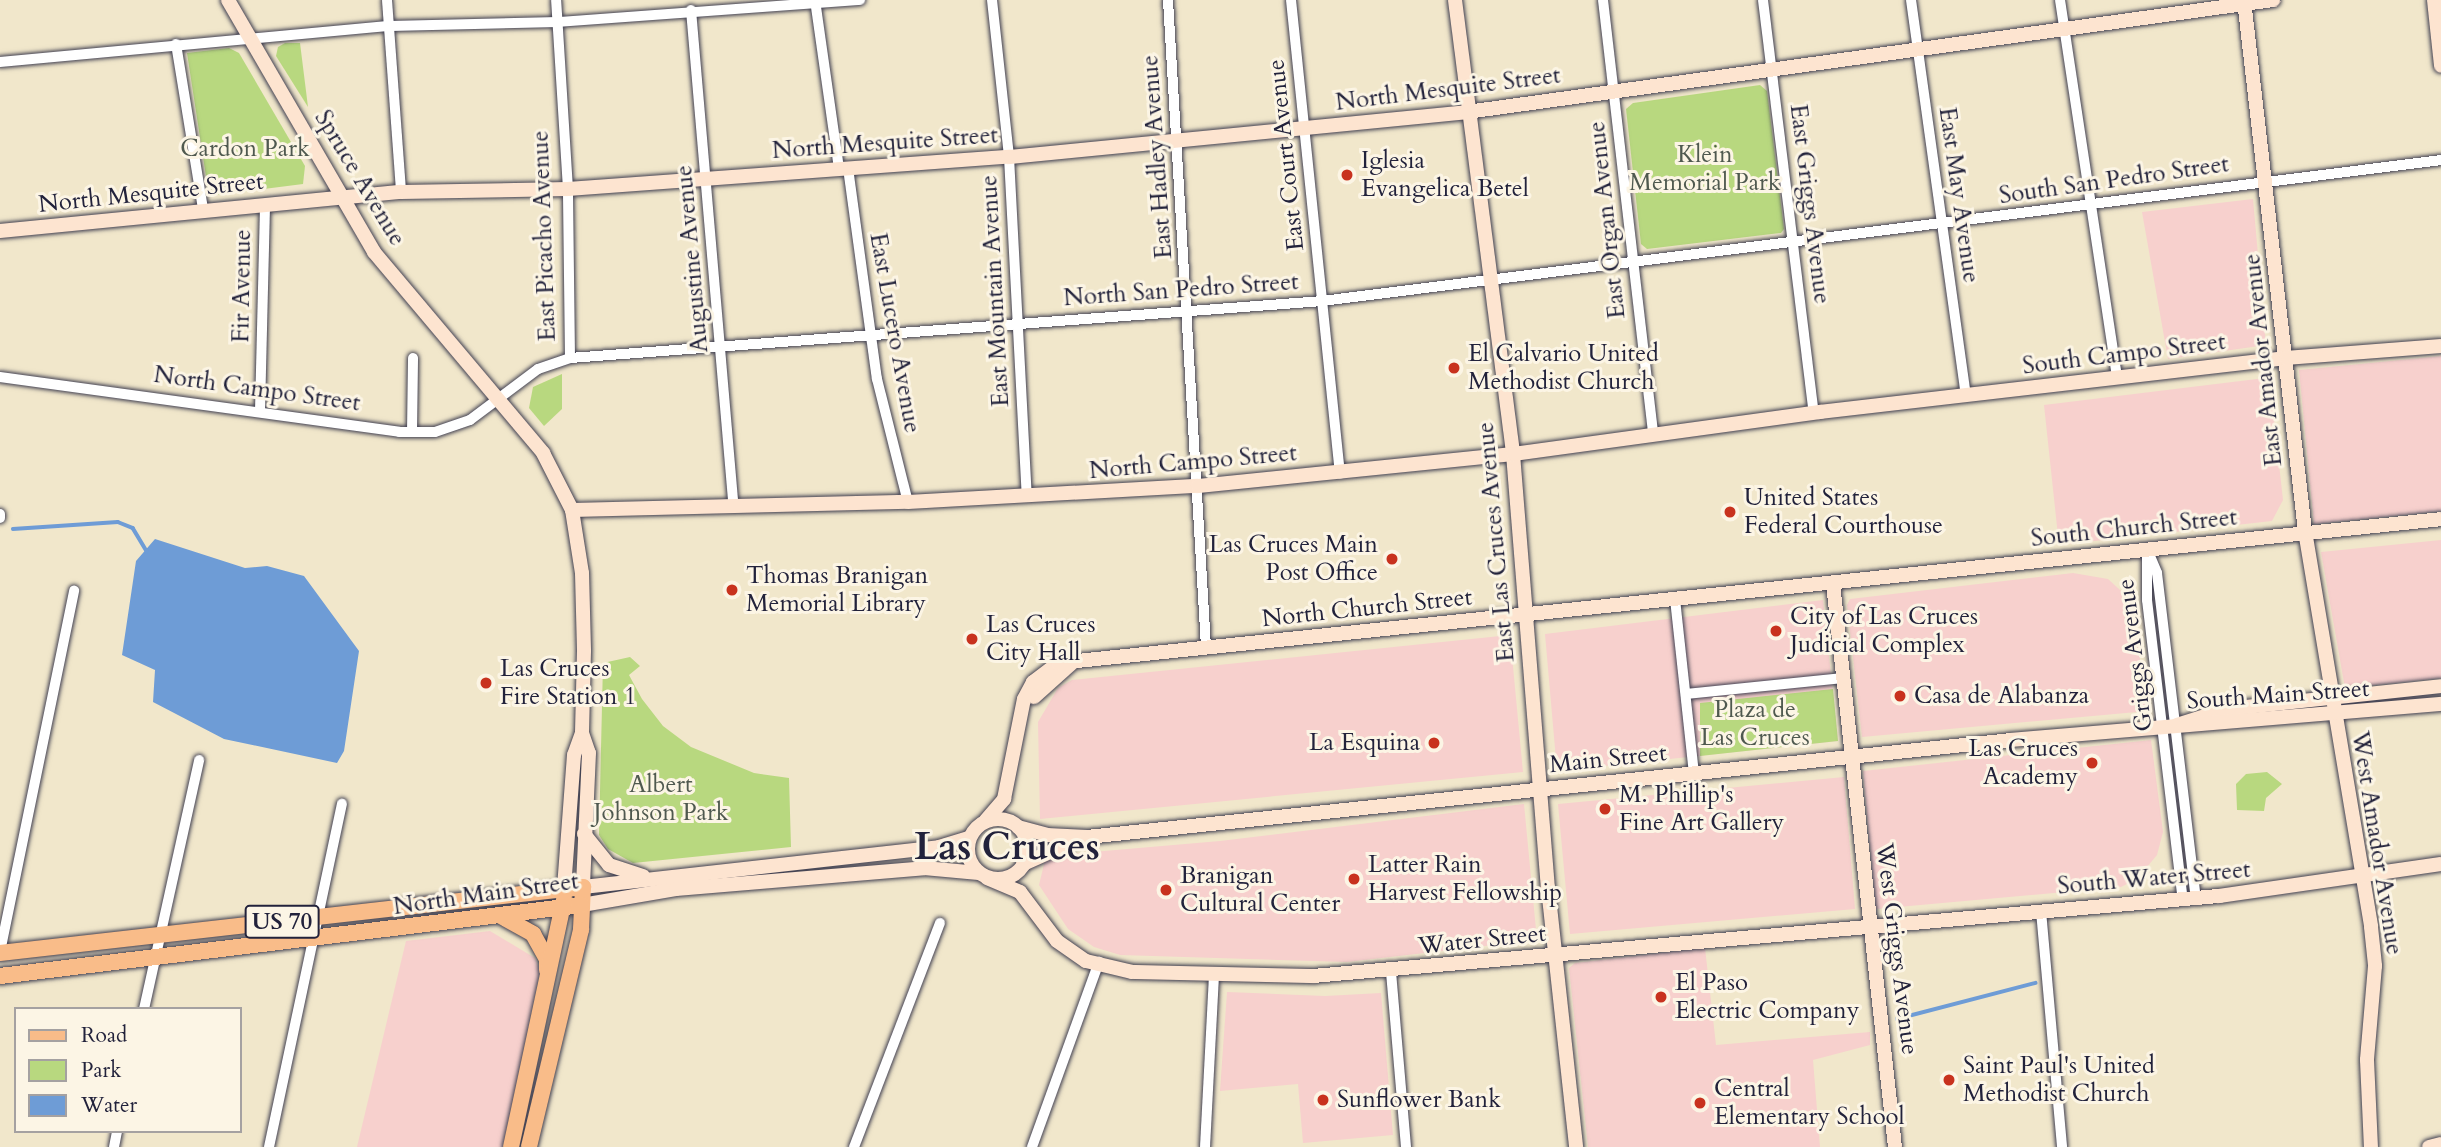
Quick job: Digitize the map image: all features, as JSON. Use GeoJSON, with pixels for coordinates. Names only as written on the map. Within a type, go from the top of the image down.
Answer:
{"type":"FeatureCollection","features":[{"type":"Feature","properties":{"kind":"main road","name":"North Main Street"},"geometry":{"type":"LineString","coordinates":[[0,976],[157,947],[314,928],[583,887]]}},
{"type":"Feature","properties":{"kind":"main road"},"geometry":{"type":"LineString","coordinates":[[529,1147],[580,930],[583,887]]}},
{"type":"Feature","properties":{"kind":"main road"},"geometry":{"type":"LineString","coordinates":[[511,1147],[547,986],[563,908],[564,890]]}},
{"type":"Feature","properties":{"kind":"main road","name":"North Main Street"},"geometry":{"type":"LineString","coordinates":[[314,928],[501,916],[582,905]]}},
{"type":"Feature","properties":{"kind":"main road"},"geometry":{"type":"LineString","coordinates":[[501,916],[533,934],[547,959],[547,986]]}},
{"type":"Feature","properties":{"kind":"main road","name":"North Main Street"},"geometry":{"type":"LineString","coordinates":[[0,952],[157,947]]}},
{"type":"Feature","properties":{"kind":"street","name":"Spruce Avenue"},"geometry":{"type":"LineString","coordinates":[[228,0],[374,252],[499,397]]}},
{"type":"Feature","properties":{"kind":"street"},"geometry":{"type":"LineString","coordinates":[[387,0],[401,192]]}},
{"type":"Feature","properties":{"kind":"street","name":"East Picacho Avenue"},"geometry":{"type":"LineString","coordinates":[[499,397],[538,369],[570,358],[568,189],[556,0]]}},
{"type":"Feature","properties":{"kind":"street"},"geometry":{"type":"LineString","coordinates":[[0,62],[390,26],[558,22],[691,10],[860,0]]}},
{"type":"Feature","properties":{"kind":"street","name":"East Mountain Avenue"},"geometry":{"type":"LineString","coordinates":[[992,0],[1009,157],[1027,497]]}},
{"type":"Feature","properties":{"kind":"street","name":"East Hadley Avenue"},"geometry":{"type":"LineString","coordinates":[[1168,0],[1206,647]]}},
{"type":"Feature","properties":{"kind":"street","name":"East Court Avenue"},"geometry":{"type":"LineString","coordinates":[[1291,0],[1340,473]]}},
{"type":"Feature","properties":{"kind":"street","name":"East Las Cruces Avenue"},"geometry":{"type":"LineString","coordinates":[[1455,0],[1488,280],[1513,454],[1539,789],[1576,1147]]}},
{"type":"Feature","properties":{"kind":"street","name":"East Organ Avenue"},"geometry":{"type":"LineString","coordinates":[[1603,0],[1653,435]]}},
{"type":"Feature","properties":{"kind":"street","name":"East Griggs Avenue"},"geometry":{"type":"LineString","coordinates":[[1763,0],[1814,413]]}},
{"type":"Feature","properties":{"kind":"street","name":"East May Avenue"},"geometry":{"type":"LineString","coordinates":[[1911,0],[1966,396]]}},
{"type":"Feature","properties":{"kind":"street"},"geometry":{"type":"LineString","coordinates":[[2060,0],[2117,377]]}},
{"type":"Feature","properties":{"kind":"street","name":"North Mesquite Street"},"geometry":{"type":"LineString","coordinates":[[0,231],[203,209],[401,192],[568,189],[1009,157],[1467,112],[2063,27],[2273,0]]}},
{"type":"Feature","properties":{"kind":"street"},"geometry":{"type":"LineString","coordinates":[[2434,0],[2441,66]]}},
{"type":"Feature","properties":{"kind":"street","name":"East Lucero Avenue"},"geometry":{"type":"LineString","coordinates":[[815,2],[869,336],[908,502]]}},
{"type":"Feature","properties":{"kind":"street","name":"East Amador Avenue"},"geometry":{"type":"LineString","coordinates":[[2244,2],[2305,531],[2332,706]]}},
{"type":"Feature","properties":{"kind":"street","name":"Augustine Avenue"},"geometry":{"type":"LineString","coordinates":[[691,10],[733,504]]}},
{"type":"Feature","properties":{"kind":"street","name":"Fir Avenue"},"geometry":{"type":"LineString","coordinates":[[176,44],[203,209]]}},
{"type":"Feature","properties":{"kind":"street","name":"South San Pedro Street"},"geometry":{"type":"LineString","coordinates":[[1793,242],[2092,206],[2266,180],[2441,160]]}},
{"type":"Feature","properties":{"kind":"street","name":"Fir Avenue"},"geometry":{"type":"LineString","coordinates":[[260,411],[265,204]]}},
{"type":"Feature","properties":{"kind":"street","name":"North San Pedro Street"},"geometry":{"type":"LineString","coordinates":[[570,358],[1322,301],[1793,242]]}},
{"type":"Feature","properties":{"kind":"street","name":"South Campo Street"},"geometry":{"type":"LineString","coordinates":[[1814,413],[2286,358],[2441,346]]}},
{"type":"Feature","properties":{"kind":"street"},"geometry":{"type":"LineString","coordinates":[[412,432],[413,358]]}},
{"type":"Feature","properties":{"kind":"street","name":"North Campo Street"},"geometry":{"type":"LineString","coordinates":[[0,377],[412,432],[435,432],[470,420],[499,397]]}},
{"type":"Feature","properties":{"kind":"street"},"geometry":{"type":"LineString","coordinates":[[499,397],[542,453],[572,510],[582,577],[582,733],[589,753],[583,887]]}},
{"type":"Feature","properties":{"kind":"street","name":"North Campo Street"},"geometry":{"type":"LineString","coordinates":[[572,510],[733,504],[908,502],[1198,486],[1513,454],[1814,413]]}},
{"type":"Feature","properties":{"kind":"street","name":"South Church Street"},"geometry":{"type":"LineString","coordinates":[[1833,584],[2305,531],[2441,519]]}},
{"type":"Feature","properties":{"kind":"street","name":"Griggs Avenue"},"geometry":{"type":"LineString","coordinates":[[2147,549],[2157,573],[2170,726],[2190,899]]}},
{"type":"Feature","properties":{"kind":"street"},"geometry":{"type":"LineString","coordinates":[[1833,584],[1852,758]]}},
{"type":"Feature","properties":{"kind":"street","name":"North Church Street"},"geometry":{"type":"LineString","coordinates":[[986,820],[1004,799],[1024,699],[1048,667],[1206,647],[1833,584]]}},
{"type":"Feature","properties":{"kind":"street"},"geometry":{"type":"LineString","coordinates":[[0,952],[74,590]]}},
{"type":"Feature","properties":{"kind":"street"},"geometry":{"type":"LineString","coordinates":[[1675,598],[1695,774]]}},
{"type":"Feature","properties":{"kind":"street"},"geometry":{"type":"LineString","coordinates":[[1016,825],[986,820],[969,838],[968,857],[983,875],[1006,878],[1022,866],[1027,841],[1016,825],[1014,788],[1030,705],[1038,690],[1072,663]]}},
{"type":"Feature","properties":{"kind":"street"},"geometry":{"type":"LineString","coordinates":[[1686,694],[1843,678]]}},
{"type":"Feature","properties":{"kind":"street","name":"South Main Street"},"geometry":{"type":"LineString","coordinates":[[2170,726],[2229,726],[2441,686]]}},
{"type":"Feature","properties":{"kind":"street","name":"South Main Street"},"geometry":{"type":"LineString","coordinates":[[2332,706],[2441,704]]}},
{"type":"Feature","properties":{"kind":"street","name":"West Amador Avenue"},"geometry":{"type":"LineString","coordinates":[[2332,706],[2363,874],[2375,966],[2367,1060],[2371,1147]]}},
{"type":"Feature","properties":{"kind":"street","name":"Main Street"},"geometry":{"type":"LineString","coordinates":[[1016,825],[1047,835],[1087,837],[2170,726]]}},
{"type":"Feature","properties":{"kind":"street"},"geometry":{"type":"LineString","coordinates":[[564,890],[574,755],[582,733]]}},
{"type":"Feature","properties":{"kind":"street","name":"West Griggs Avenue"},"geometry":{"type":"LineString","coordinates":[[1852,758],[1895,1147]]}},
{"type":"Feature","properties":{"kind":"street"},"geometry":{"type":"LineString","coordinates":[[144,1007],[199,760]]}},
{"type":"Feature","properties":{"kind":"street"},"geometry":{"type":"LineString","coordinates":[[269,1147],[342,804]]}},
{"type":"Feature","properties":{"kind":"street"},"geometry":{"type":"LineString","coordinates":[[584,834],[609,865],[651,878]]}},
{"type":"Feature","properties":{"kind":"street","name":"Main Street"},"geometry":{"type":"LineString","coordinates":[[1022,866],[1052,848],[1087,837]]}},
{"type":"Feature","properties":{"kind":"street","name":"North Main Street"},"geometry":{"type":"LineString","coordinates":[[583,887],[939,847],[969,838]]}},
{"type":"Feature","properties":{"kind":"street","name":"South Water Street"},"geometry":{"type":"LineString","coordinates":[[1870,927],[2190,899],[2441,864]]}},
{"type":"Feature","properties":{"kind":"street","name":"Water Street"},"geometry":{"type":"LineString","coordinates":[[1022,866],[1050,924],[1099,962]]}},
{"type":"Feature","properties":{"kind":"street","name":"North Main Street"},"geometry":{"type":"LineString","coordinates":[[582,905],[676,889],[910,869],[983,875]]}},
{"type":"Feature","properties":{"kind":"street","name":"Water Street"},"geometry":{"type":"LineString","coordinates":[[983,875],[1020,892],[1067,950],[1132,972],[1391,972],[1870,927]]}},
{"type":"Feature","properties":{"kind":"street"},"geometry":{"type":"LineString","coordinates":[[2041,911],[2062,1147]]}},
{"type":"Feature","properties":{"kind":"street"},"geometry":{"type":"LineString","coordinates":[[854,1147],[940,923]]}},
{"type":"Feature","properties":{"kind":"street"},"geometry":{"type":"LineString","coordinates":[[1032,1147],[1099,962]]}},
{"type":"Feature","properties":{"kind":"street"},"geometry":{"type":"LineString","coordinates":[[1391,972],[1406,1147]]}},
{"type":"Feature","properties":{"kind":"street"},"geometry":{"type":"LineString","coordinates":[[1205,1147],[1214,974]]}},
{"type":"Feature","properties":{"kind":"street"},"geometry":{"type":"LineString","coordinates":[[2429,1147],[2441,1144]]}},
{"type":"Feature","properties":{"kind":"shaded area"},"geometry":{"type":"Polygon","coordinates":[[[2253,199],[2266,345],[2168,359],[2142,212],[2253,199]]]}},
{"type":"Feature","properties":{"kind":"shaded area"},"geometry":{"type":"Polygon","coordinates":[[[2441,356],[2441,511],[2314,524],[2299,370],[2441,356]]]}},
{"type":"Feature","properties":{"kind":"shaded area"},"geometry":{"type":"Polygon","coordinates":[[[2265,378],[2270,384],[2283,500],[2272,521],[2059,545],[2044,405],[2265,378]]]}},
{"type":"Feature","properties":{"kind":"shaded area"},"geometry":{"type":"Polygon","coordinates":[[[2441,540],[2441,678],[2345,688],[2321,552],[2441,540]]]}},
{"type":"Feature","properties":{"kind":"shaded area"},"geometry":{"type":"Polygon","coordinates":[[[2073,573],[2108,579],[2131,600],[2148,711],[1862,737],[1847,605],[1850,599],[2073,573]]]}},
{"type":"Feature","properties":{"kind":"shaded area"},"geometry":{"type":"Polygon","coordinates":[[[1823,600],[1838,741],[1557,771],[1545,634],[1823,600]]]}},
{"type":"Feature","properties":{"kind":"shaded area"},"geometry":{"type":"Polygon","coordinates":[[[1510,635],[1523,772],[1040,819],[1038,722],[1058,688],[1072,680],[1510,635]]]}},
{"type":"Feature","properties":{"kind":"shaded area"},"geometry":{"type":"Polygon","coordinates":[[[2151,740],[2163,832],[2157,855],[2137,879],[2121,887],[1876,909],[1863,771],[2151,740]]]}},
{"type":"Feature","properties":{"kind":"shaded area"},"geometry":{"type":"Polygon","coordinates":[[[1844,777],[1855,909],[1570,934],[1558,804],[1844,777]]]}},
{"type":"Feature","properties":{"kind":"shaded area"},"geometry":{"type":"Polygon","coordinates":[[[1524,804],[1537,940],[1347,962],[1120,955],[1094,947],[1068,929],[1039,885],[1046,856],[1220,841],[1524,804]]]}},
{"type":"Feature","properties":{"kind":"shaded area"},"geometry":{"type":"Polygon","coordinates":[[[490,931],[535,958],[540,971],[503,1147],[357,1147],[406,941],[490,931]]]}},
{"type":"Feature","properties":{"kind":"shaded area","name":"Central Elementary School"},"geometry":{"type":"Polygon","coordinates":[[[1705,948],[1716,1045],[1870,1032],[1870,1045],[1813,1060],[1820,1147],[1588,1147],[1569,968],[1575,963],[1705,948]]]}},
{"type":"Feature","properties":{"kind":"shaded area"},"geometry":{"type":"Polygon","coordinates":[[[1227,992],[1325,996],[1381,993],[1393,1135],[1303,1143],[1298,1084],[1220,1091],[1227,992]]]}},
{"type":"Feature","properties":{"kind":"green space"},"geometry":{"type":"Polygon","coordinates":[[[285,43],[300,43],[308,107],[276,56],[278,47],[285,43]]]}},
{"type":"Feature","properties":{"kind":"green space","name":"Cardon Park"},"geometry":{"type":"Polygon","coordinates":[[[229,48],[239,53],[305,166],[303,184],[209,196],[187,53],[229,48]]]}},
{"type":"Feature","properties":{"kind":"green space","name":"Klein Memorial Park"},"geometry":{"type":"Polygon","coordinates":[[[1760,85],[1767,91],[1784,229],[1781,233],[1647,249],[1641,244],[1626,109],[1633,103],[1760,85]]]}},
{"type":"Feature","properties":{"kind":"green space"},"geometry":{"type":"Polygon","coordinates":[[[562,374],[562,409],[544,426],[529,408],[533,387],[562,374]]]}},
{"type":"Feature","properties":{"kind":"green space","name":"Albert Johnson Park"},"geometry":{"type":"Polygon","coordinates":[[[630,657],[640,666],[629,675],[642,699],[663,726],[691,747],[754,773],[789,778],[791,847],[633,863],[608,849],[599,835],[603,663],[630,657]]]}},
{"type":"Feature","properties":{"kind":"green space","name":"Plaza de Las Cruces"},"geometry":{"type":"Polygon","coordinates":[[[1833,689],[1838,741],[1700,756],[1700,703],[1833,689]]]}},
{"type":"Feature","properties":{"kind":"green space"},"geometry":{"type":"Polygon","coordinates":[[[2267,772],[2282,784],[2266,798],[2264,811],[2237,810],[2236,784],[2246,774],[2267,772]]]}},
{"type":"Feature","properties":{"kind":"water"},"geometry":{"type":"Polygon","coordinates":[[[155,539],[245,568],[267,566],[304,576],[359,651],[344,751],[337,763],[224,739],[153,702],[155,670],[122,655],[136,561],[155,539]]]}},
{"type":"Feature","properties":{"kind":"waterway"},"geometry":{"type":"LineString","coordinates":[[13,529],[118,522],[133,528],[147,551]]}},
{"type":"Feature","properties":{"kind":"waterway"},"geometry":{"type":"LineString","coordinates":[[1897,1019],[2035,983]]}},
{"type":"Feature","properties":{"kind":"place","name":"Iglesia Evangelica Betel"},"geometry":{"type":"Point","coordinates":[1347,175]}},
{"type":"Feature","properties":{"kind":"place","name":"El Calvario United Methodist Church"},"geometry":{"type":"Point","coordinates":[1454,368]}},
{"type":"Feature","properties":{"kind":"place","name":"United States Federal Courthouse"},"geometry":{"type":"Point","coordinates":[1730,512]}},
{"type":"Feature","properties":{"kind":"place","name":"Las Cruces Main Post Office"},"geometry":{"type":"Point","coordinates":[1392,559]}},
{"type":"Feature","properties":{"kind":"place","name":"Thomas Branigan Memorial Library"},"geometry":{"type":"Point","coordinates":[732,590]}},
{"type":"Feature","properties":{"kind":"place","name":"City of Las Cruces Judicial Complex"},"geometry":{"type":"Point","coordinates":[1776,631]}},
{"type":"Feature","properties":{"kind":"place","name":"Las Cruces City Hall"},"geometry":{"type":"Point","coordinates":[972,639]}},
{"type":"Feature","properties":{"kind":"place","name":"Las Cruces Fire Station 1"},"geometry":{"type":"Point","coordinates":[486,683]}},
{"type":"Feature","properties":{"kind":"place","name":"Casa de Alabanza"},"geometry":{"type":"Point","coordinates":[1900,696]}},
{"type":"Feature","properties":{"kind":"place","name":"La Esquina"},"geometry":{"type":"Point","coordinates":[1434,743]}},
{"type":"Feature","properties":{"kind":"place","name":"Las Cruces Academy"},"geometry":{"type":"Point","coordinates":[2092,763]}},
{"type":"Feature","properties":{"kind":"place","name":"M. Phillip's Fine Art Gallery"},"geometry":{"type":"Point","coordinates":[1605,809]}},
{"type":"Feature","properties":{"kind":"place","name":"Latter Rain Harvest Fellowship"},"geometry":{"type":"Point","coordinates":[1354,879]}},
{"type":"Feature","properties":{"kind":"place","name":"Branigan Cultural Center"},"geometry":{"type":"Point","coordinates":[1166,890]}},
{"type":"Feature","properties":{"kind":"place","name":"El Paso Electric Company"},"geometry":{"type":"Point","coordinates":[1661,997]}},
{"type":"Feature","properties":{"kind":"place","name":"Saint Paul's United Methodist Church"},"geometry":{"type":"Point","coordinates":[1949,1080]}},
{"type":"Feature","properties":{"kind":"place","name":"Sunflower Bank"},"geometry":{"type":"Point","coordinates":[1323,1100]}},
{"type":"Feature","properties":{"kind":"place","name":"Central Elementary School"},"geometry":{"type":"Point","coordinates":[1700,1103]}},
{"type":"Feature","properties":{"kind":"district","name":"Las Cruces"},"geometry":{"type":"Point","coordinates":[1007,848]}}]}
